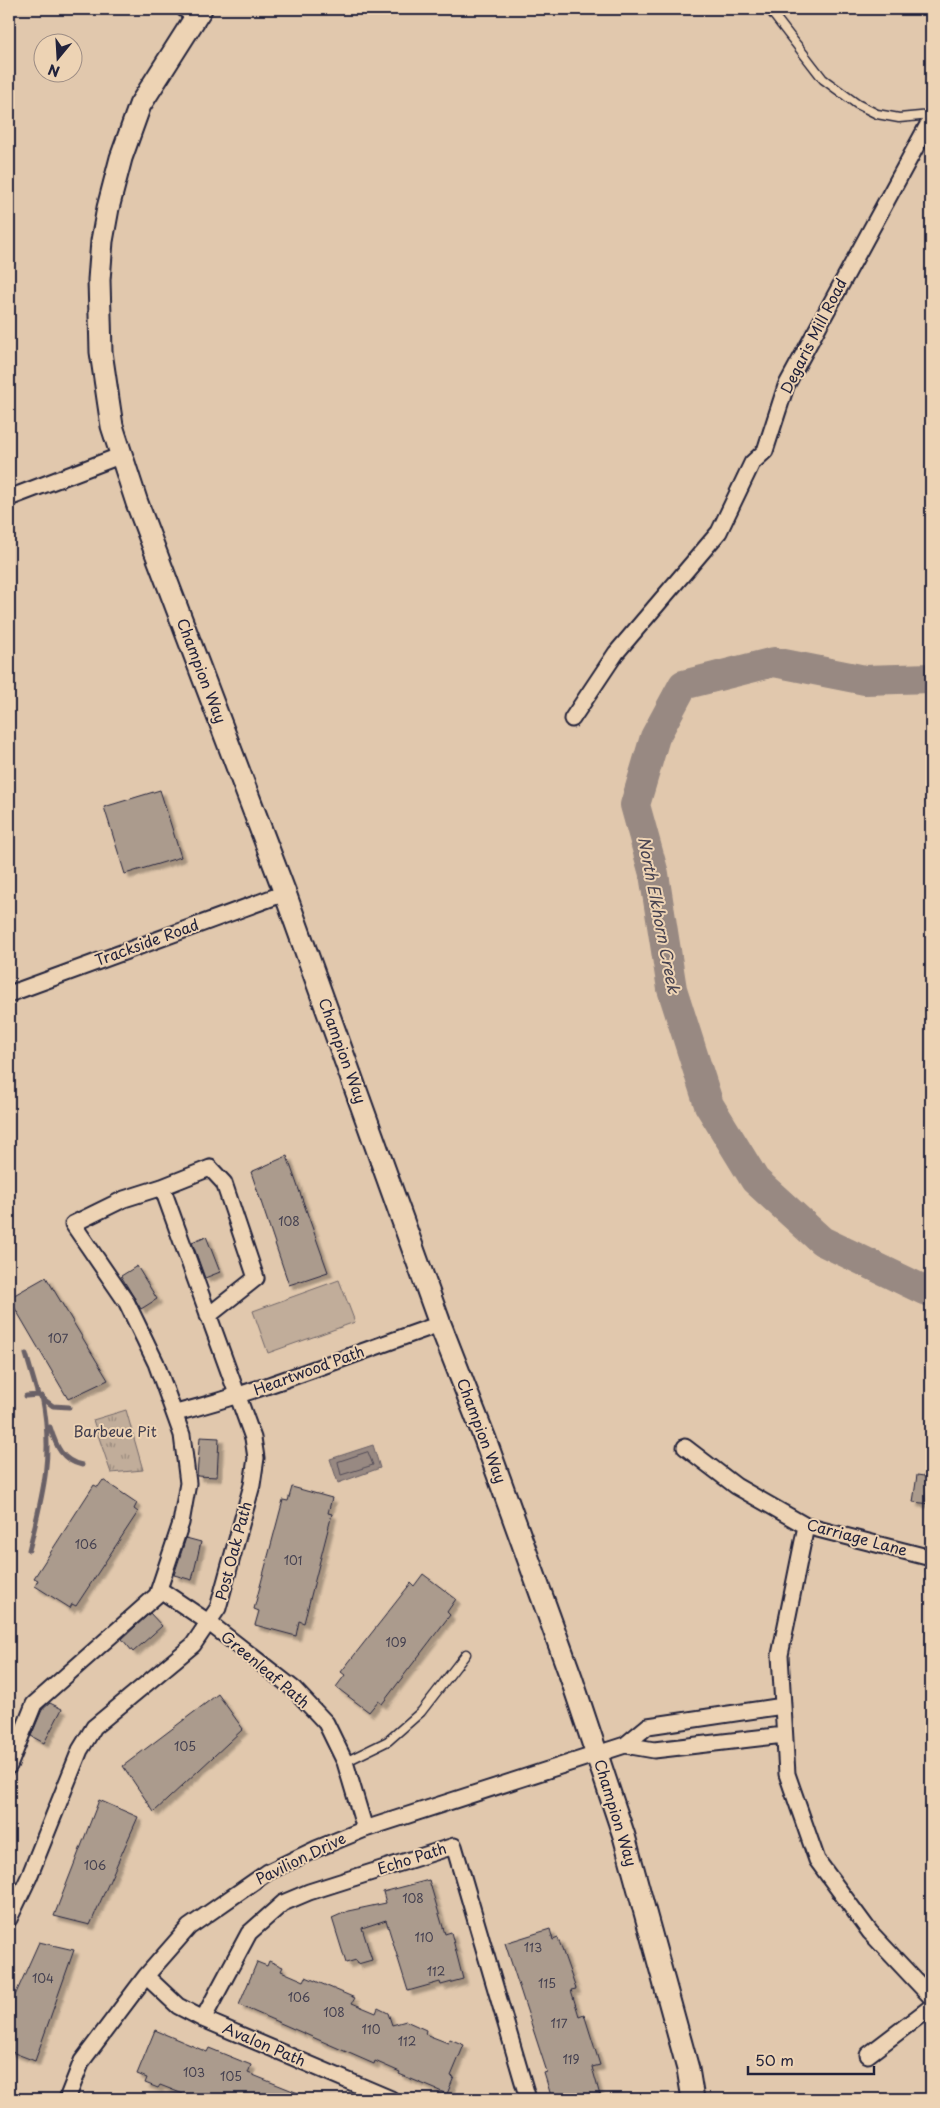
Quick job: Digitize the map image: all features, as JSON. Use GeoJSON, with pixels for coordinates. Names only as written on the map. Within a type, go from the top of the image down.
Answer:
{"type":"FeatureCollection","features":[{"type":"Feature","properties":{"kind":"main road","name":"Champion Way"},"geometry":{"type":"LineString","coordinates":[[194,11],[140,105],[121,158],[102,241],[99,280],[100,352],[112,426],[137,503],[284,892],[440,1324],[485,1439],[596,1753],[626,1845],[688,2069],[693,2099]]}},
{"type":"Feature","properties":{"kind":"street","name":"Degaris Mill Road"},"geometry":{"type":"LineString","coordinates":[[572,719],[616,653],[719,532],[752,463],[765,450],[786,386],[931,117]]}},
{"type":"Feature","properties":{"kind":"street"},"geometry":{"type":"LineString","coordinates":[[9,498],[122,455]]}},
{"type":"Feature","properties":{"kind":"street","name":"Trackside Road"},"geometry":{"type":"LineString","coordinates":[[9,994],[284,892]]}},
{"type":"Feature","properties":{"kind":"street"},"geometry":{"type":"LineString","coordinates":[[9,1766],[34,1704],[156,1594],[181,1523],[188,1483],[186,1453],[176,1413],[156,1363],[127,1303],[74,1224],[124,1199],[162,1187],[210,1168],[224,1183],[256,1278],[208,1316]]}},
{"type":"Feature","properties":{"kind":"street","name":"Post Oak Path"},"geometry":{"type":"LineString","coordinates":[[9,1918],[29,1877],[80,1750],[94,1727],[193,1645],[218,1608],[225,1590],[252,1485],[256,1458],[253,1438],[162,1187]]}},
{"type":"Feature","properties":{"kind":"street","name":"Heartwood Path"},"geometry":{"type":"LineString","coordinates":[[176,1413],[238,1397],[308,1370],[440,1324]]}},
{"type":"Feature","properties":{"kind":"street","name":"Carriage Lane"},"geometry":{"type":"LineString","coordinates":[[686,1447],[736,1486],[806,1526],[931,1558]]}},
{"type":"Feature","properties":{"kind":"street"},"geometry":{"type":"LineString","coordinates":[[806,1526],[780,1655],[787,1774],[817,1860],[870,1932],[931,1997]]}},
{"type":"Feature","properties":{"kind":"street","name":"Greenleaf Path"},"geometry":{"type":"LineString","coordinates":[[159,1589],[208,1622],[294,1689],[326,1723],[345,1762],[365,1829]]}},
{"type":"Feature","properties":{"kind":"street"},"geometry":{"type":"LineString","coordinates":[[625,1745],[648,1726],[782,1706]]}},
{"type":"Feature","properties":{"kind":"street"},"geometry":{"type":"LineString","coordinates":[[625,1745],[654,1750],[784,1735]]}},
{"type":"Feature","properties":{"kind":"street","name":"Pavilion Drive"},"geometry":{"type":"LineString","coordinates":[[67,2099],[82,2062],[146,1976],[189,1926],[268,1872],[316,1849],[365,1829],[625,1745]]}},
{"type":"Feature","properties":{"kind":"street","name":"Echo Path"},"geometry":{"type":"LineString","coordinates":[[203,2019],[249,1933],[283,1904],[309,1892],[454,1846],[528,2099]]}},
{"type":"Feature","properties":{"kind":"street","name":"Avalon Path"},"geometry":{"type":"LineString","coordinates":[[146,1976],[178,2006],[203,2019],[391,2099]]}},
{"type":"Feature","properties":{"kind":"street"},"geometry":{"type":"LineString","coordinates":[[868,2055],[931,2008]]}},
{"type":"Feature","properties":{"kind":"lane"},"geometry":{"type":"LineString","coordinates":[[769,9],[823,79],[857,104],[877,114],[899,118],[931,117]]}},
{"type":"Feature","properties":{"kind":"lane"},"geometry":{"type":"LineString","coordinates":[[345,1762],[388,1742],[420,1712],[466,1654]]}},
{"type":"Feature","properties":{"kind":"green space"},"geometry":{"type":"Polygon","coordinates":[[[339,1280],[355,1322],[268,1353],[253,1311],[339,1280]]]}},
{"type":"Feature","properties":{"kind":"green space","name":"Barbeue Pit"},"geometry":{"type":"Polygon","coordinates":[[[126,1410],[143,1470],[111,1473],[93,1420],[126,1410]]]}},
{"type":"Feature","properties":{"kind":"water"},"geometry":{"type":"Polygon","coordinates":[[[373,1445],[380,1468],[338,1483],[330,1459],[373,1445]]]}},
{"type":"Feature","properties":{"kind":"building"},"geometry":{"type":"Polygon","coordinates":[[[160,790],[181,857],[125,874],[104,807],[160,790]]]}},
{"type":"Feature","properties":{"kind":"building"},"geometry":{"type":"Polygon","coordinates":[[[287,1156],[328,1272],[289,1285],[251,1172],[287,1156]]]}},
{"type":"Feature","properties":{"kind":"building"},"geometry":{"type":"Polygon","coordinates":[[[206,1236],[220,1272],[205,1278],[192,1242],[206,1236]]]}},
{"type":"Feature","properties":{"kind":"building"},"geometry":{"type":"Polygon","coordinates":[[[137,1266],[157,1299],[141,1309],[121,1276],[137,1266]]]}},
{"type":"Feature","properties":{"kind":"building"},"geometry":{"type":"Polygon","coordinates":[[[46,1277],[108,1380],[68,1399],[9,1298],[46,1277]]]}},
{"type":"Feature","properties":{"kind":"building"},"geometry":{"type":"Polygon","coordinates":[[[200,1437],[219,1438],[217,1477],[197,1476],[200,1437]]]}},
{"type":"Feature","properties":{"kind":"building"},"geometry":{"type":"Polygon","coordinates":[[[917,1475],[931,1477],[931,1504],[913,1502],[917,1475]]]}},
{"type":"Feature","properties":{"kind":"building"},"geometry":{"type":"Polygon","coordinates":[[[103,1480],[137,1503],[134,1509],[138,1512],[76,1606],[72,1604],[70,1608],[35,1586],[38,1580],[34,1578],[94,1485],[98,1487],[103,1480]]]}},
{"type":"Feature","properties":{"kind":"building"},"geometry":{"type":"Polygon","coordinates":[[[292,1487],[332,1498],[328,1513],[332,1514],[304,1623],[299,1621],[296,1636],[255,1625],[259,1611],[254,1609],[283,1500],[288,1501],[292,1487]]]}},
{"type":"Feature","properties":{"kind":"building"},"geometry":{"type":"Polygon","coordinates":[[[186,1538],[201,1542],[192,1580],[174,1575],[186,1538]]]}},
{"type":"Feature","properties":{"kind":"building"},"geometry":{"type":"Polygon","coordinates":[[[423,1574],[456,1599],[447,1612],[450,1615],[382,1704],[378,1701],[369,1712],[336,1687],[345,1675],[341,1672],[411,1583],[414,1586],[423,1574]]]}},
{"type":"Feature","properties":{"kind":"building"},"geometry":{"type":"Polygon","coordinates":[[[150,1613],[162,1626],[133,1652],[122,1639],[150,1613]]]}},
{"type":"Feature","properties":{"kind":"building"},"geometry":{"type":"Polygon","coordinates":[[[218,1694],[243,1729],[154,1812],[123,1766],[218,1694]]]}},
{"type":"Feature","properties":{"kind":"building"},"geometry":{"type":"Polygon","coordinates":[[[50,1703],[62,1709],[44,1743],[31,1736],[42,1710],[50,1703]]]}},
{"type":"Feature","properties":{"kind":"building"},"geometry":{"type":"Polygon","coordinates":[[[99,1800],[138,1817],[90,1925],[54,1916],[99,1800]]]}},
{"type":"Feature","properties":{"kind":"building"},"geometry":{"type":"Polygon","coordinates":[[[429,1880],[445,1934],[451,1932],[463,1979],[441,1985],[440,1982],[408,1991],[386,1920],[362,1928],[372,1960],[358,1964],[356,1960],[346,1963],[332,1918],[348,1911],[386,1903],[383,1892],[429,1880]]]}},
{"type":"Feature","properties":{"kind":"building"},"geometry":{"type":"Polygon","coordinates":[[[550,1929],[553,1940],[558,1938],[576,1989],[571,1990],[579,2016],[584,2014],[600,2065],[592,2067],[601,2099],[552,2099],[544,2073],[547,2072],[505,1943],[550,1929]]]}},
{"type":"Feature","properties":{"kind":"building"},"geometry":{"type":"Polygon","coordinates":[[[39,1942],[74,1950],[35,2061],[9,2051],[9,2009],[39,1942]]]}},
{"type":"Feature","properties":{"kind":"building"},"geometry":{"type":"Polygon","coordinates":[[[269,1961],[283,1967],[281,1971],[304,1981],[306,1977],[355,1998],[352,2003],[376,2013],[378,2008],[388,2013],[392,2025],[406,2021],[426,2030],[425,2034],[448,2043],[450,2039],[464,2045],[451,2076],[454,2077],[447,2094],[399,2074],[400,2072],[375,2061],[374,2064],[239,2005],[257,1962],[267,1966],[269,1961]]]}},
{"type":"Feature","properties":{"kind":"building"},"geometry":{"type":"Polygon","coordinates":[[[155,2030],[207,2052],[209,2048],[251,2065],[248,2073],[313,2099],[181,2099],[183,2094],[160,2085],[158,2088],[145,2083],[147,2078],[137,2074],[155,2030]]]}},
{"type":"Feature","properties":{"kind":"waterway","name":"North Elkhorn Creek"},"geometry":{"type":"LineString","coordinates":[[931,678],[865,680],[774,662],[683,685],[655,737],[635,805],[654,874],[672,989],[709,1105],[755,1180],[822,1241],[931,1292]]}},
{"type":"Feature","properties":{"kind":"waterway"},"geometry":{"type":"LineString","coordinates":[[26,1354],[38,1395]]}},
{"type":"Feature","properties":{"kind":"waterway"},"geometry":{"type":"LineString","coordinates":[[26,1396],[38,1395],[53,1406],[69,1407]]}},
{"type":"Feature","properties":{"kind":"waterway"},"geometry":{"type":"LineString","coordinates":[[29,1550],[39,1511],[47,1456],[47,1437],[42,1396]]}},
{"type":"Feature","properties":{"kind":"waterway"},"geometry":{"type":"LineString","coordinates":[[50,1427],[61,1452],[69,1460],[82,1465]]}}]}
